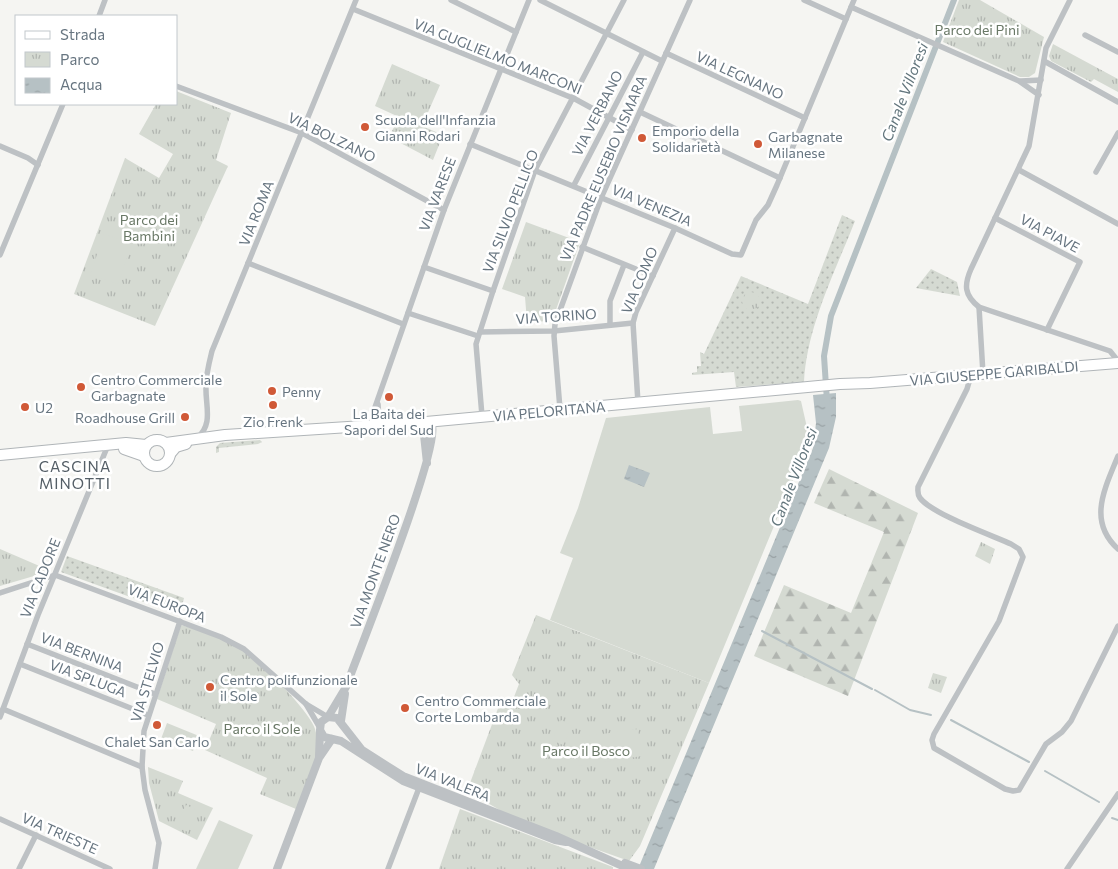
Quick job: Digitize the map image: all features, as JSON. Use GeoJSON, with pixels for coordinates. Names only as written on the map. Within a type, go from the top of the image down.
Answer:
{"type":"FeatureCollection","features":[{"type":"Feature","properties":{"kind":"main road","name":"VIA GIUSEPPE GARIBALDI"},"geometry":{"type":"LineString","coordinates":[[839,386],[1118,362]]}},
{"type":"Feature","properties":{"kind":"main road","name":"VIA PELORITANA"},"geometry":{"type":"LineString","coordinates":[[166,443],[197,438],[426,422],[839,386]]}},
{"type":"Feature","properties":{"kind":"main road","name":"VIA PELORITANA"},"geometry":{"type":"LineString","coordinates":[[170,454],[180,445],[192,442],[262,437],[285,434],[292,431]]}},
{"type":"Feature","properties":{"kind":"main road"},"geometry":{"type":"LineString","coordinates":[[154,440],[166,443],[170,454],[167,461],[160,466],[151,465],[144,456],[129,449],[0,456],[126,443],[146,445],[154,440]]}},
{"type":"Feature","properties":{"kind":"main road"},"geometry":{"type":"LineString","coordinates":[[144,456],[146,445]]}},
{"type":"Feature","properties":{"kind":"street"},"geometry":{"type":"LineString","coordinates":[[99,15],[105,0]]}},
{"type":"Feature","properties":{"kind":"street","name":"VIA ROMA"},"geometry":{"type":"LineString","coordinates":[[197,438],[205,429],[208,414],[205,394],[210,357],[356,0]]}},
{"type":"Feature","properties":{"kind":"street"},"geometry":{"type":"LineString","coordinates":[[452,0],[516,32]]}},
{"type":"Feature","properties":{"kind":"street","name":"VIA VARESE"},"geometry":{"type":"LineString","coordinates":[[376,426],[379,417],[378,401],[444,210],[529,0]]}},
{"type":"Feature","properties":{"kind":"street"},"geometry":{"type":"LineString","coordinates":[[540,0],[662,61]]}},
{"type":"Feature","properties":{"kind":"street","name":"VIA SILVIO PELLICO"},"geometry":{"type":"LineString","coordinates":[[482,416],[476,351],[479,334],[493,291],[535,170],[624,0]]}},
{"type":"Feature","properties":{"kind":"street","name":"VIA PADRE EUSEBIO VISMARA"},"geometry":{"type":"LineString","coordinates":[[560,409],[554,331],[582,247],[601,198],[690,0]]}},
{"type":"Feature","properties":{"kind":"street"},"geometry":{"type":"LineString","coordinates":[[804,0],[846,19]]}},
{"type":"Feature","properties":{"kind":"street"},"geometry":{"type":"LineString","coordinates":[[640,112],[780,178],[854,0]]}},
{"type":"Feature","properties":{"kind":"street"},"geometry":{"type":"LineString","coordinates":[[1070,0],[1050,38],[1029,146],[966,280],[967,294],[979,307],[1110,352],[1118,362]]}},
{"type":"Feature","properties":{"kind":"street"},"geometry":{"type":"LineString","coordinates":[[851,7],[1019,81],[1039,95]]}},
{"type":"Feature","properties":{"kind":"street","name":"VIA GUGLIELMO MARCONI"},"geometry":{"type":"LineString","coordinates":[[353,9],[572,98],[632,130]]}},
{"type":"Feature","properties":{"kind":"street"},"geometry":{"type":"LineString","coordinates":[[1085,35],[1118,52]]}},
{"type":"Feature","properties":{"kind":"street","name":"VIA VERBANO"},"geometry":{"type":"LineString","coordinates":[[574,186],[643,52]]}},
{"type":"Feature","properties":{"kind":"street","name":"VIA LEGNANO"},"geometry":{"type":"LineString","coordinates":[[666,54],[805,118]]}},
{"type":"Feature","properties":{"kind":"street"},"geometry":{"type":"LineString","coordinates":[[1044,61],[1118,102]]}},
{"type":"Feature","properties":{"kind":"street"},"geometry":{"type":"LineString","coordinates":[[1019,81],[1041,80]]}},
{"type":"Feature","properties":{"kind":"street","name":"VIA BOLZANO"},"geometry":{"type":"LineString","coordinates":[[178,87],[302,133],[444,210]]}},
{"type":"Feature","properties":{"kind":"street"},"geometry":{"type":"LineString","coordinates":[[0,255],[63,105]]}},
{"type":"Feature","properties":{"kind":"street"},"geometry":{"type":"LineString","coordinates":[[1096,172],[1118,133]]}},
{"type":"Feature","properties":{"kind":"street","name":"VIA VENEZIA"},"geometry":{"type":"LineString","coordinates":[[470,144],[675,228],[732,254],[741,255],[756,220],[768,205],[780,178]]}},
{"type":"Feature","properties":{"kind":"street"},"geometry":{"type":"LineString","coordinates":[[0,146],[28,158],[38,165]]}},
{"type":"Feature","properties":{"kind":"street"},"geometry":{"type":"LineString","coordinates":[[1018,170],[1118,224]]}},
{"type":"Feature","properties":{"kind":"street","name":"VIA PIAVE"},"geometry":{"type":"LineString","coordinates":[[995,218],[1080,262],[1047,330]]}},
{"type":"Feature","properties":{"kind":"street","name":"VIA COMO"},"geometry":{"type":"LineString","coordinates":[[638,403],[633,323],[675,228]]}},
{"type":"Feature","properties":{"kind":"street"},"geometry":{"type":"LineString","coordinates":[[582,247],[653,276]]}},
{"type":"Feature","properties":{"kind":"street"},"geometry":{"type":"LineString","coordinates":[[248,263],[404,324]]}},
{"type":"Feature","properties":{"kind":"street"},"geometry":{"type":"LineString","coordinates":[[610,325],[610,301],[624,265]]}},
{"type":"Feature","properties":{"kind":"street"},"geometry":{"type":"LineString","coordinates":[[424,267],[493,291]]}},
{"type":"Feature","properties":{"kind":"street"},"geometry":{"type":"LineString","coordinates":[[979,307],[983,374]]}},
{"type":"Feature","properties":{"kind":"street","name":"VIA TORINO"},"geometry":{"type":"LineString","coordinates":[[408,313],[479,334],[554,331],[633,323]]}},
{"type":"Feature","properties":{"kind":"street"},"geometry":{"type":"LineString","coordinates":[[971,375],[967,389],[918,486],[917,492],[921,499],[934,508],[1011,544],[1019,549],[1023,558],[999,621],[934,734],[932,743],[939,753],[1005,789],[1019,790],[1046,744],[1062,732],[1071,720],[1118,626]]}},
{"type":"Feature","properties":{"kind":"street","name":"VIA MONTE NERO"},"geometry":{"type":"LineString","coordinates":[[328,717],[346,687],[426,463],[434,436],[432,426],[426,422]]}},
{"type":"Feature","properties":{"kind":"street","name":"VIA CADORE"},"geometry":{"type":"LineString","coordinates":[[0,717],[27,644],[106,450]]}},
{"type":"Feature","properties":{"kind":"street"},"geometry":{"type":"LineString","coordinates":[[1118,456],[1102,494],[1100,510],[1105,533],[1118,549]]}},
{"type":"Feature","properties":{"kind":"street"},"geometry":{"type":"LineString","coordinates":[[0,593],[55,575]]}},
{"type":"Feature","properties":{"kind":"street","name":"VIA EUROPA"},"geometry":{"type":"LineString","coordinates":[[55,575],[221,637],[244,649],[306,704],[328,717]]}},
{"type":"Feature","properties":{"kind":"street","name":"VIA STELVIO"},"geometry":{"type":"LineString","coordinates":[[155,869],[159,843],[149,813],[142,767],[144,731],[180,621]]}},
{"type":"Feature","properties":{"kind":"street","name":"VIA BERNINA"},"geometry":{"type":"LineString","coordinates":[[27,644],[155,694]]}},
{"type":"Feature","properties":{"kind":"street","name":"VIA SPLUGA"},"geometry":{"type":"LineString","coordinates":[[20,664],[148,714]]}},
{"type":"Feature","properties":{"kind":"street","name":"VIA MONTE NERO"},"geometry":{"type":"LineString","coordinates":[[342,723],[346,687]]}},
{"type":"Feature","properties":{"kind":"street","name":"VIA EUROPA"},"geometry":{"type":"LineString","coordinates":[[306,704],[320,730]]}},
{"type":"Feature","properties":{"kind":"street"},"geometry":{"type":"LineString","coordinates":[[3,706],[142,767]]}},
{"type":"Feature","properties":{"kind":"street"},"geometry":{"type":"LineString","coordinates":[[277,869],[319,758],[333,739],[340,734],[342,723],[335,717],[328,717],[322,721],[319,758]]}},
{"type":"Feature","properties":{"kind":"street","name":"VIA VALERA"},"geometry":{"type":"LineString","coordinates":[[342,723],[362,750],[403,776],[594,854],[641,869]]}},
{"type":"Feature","properties":{"kind":"street"},"geometry":{"type":"LineString","coordinates":[[320,730],[324,737],[333,739]]}},
{"type":"Feature","properties":{"kind":"street","name":"VIA VALERA"},"geometry":{"type":"LineString","coordinates":[[333,739],[346,744],[382,769],[419,788],[555,840],[566,842]]}},
{"type":"Feature","properties":{"kind":"street"},"geometry":{"type":"LineString","coordinates":[[388,869],[419,788]]}},
{"type":"Feature","properties":{"kind":"street"},"geometry":{"type":"LineString","coordinates":[[1067,869],[1118,794]]}},
{"type":"Feature","properties":{"kind":"street","name":"VIA TRIESTE"},"geometry":{"type":"LineString","coordinates":[[0,819],[110,869]]}},
{"type":"Feature","properties":{"kind":"street"},"geometry":{"type":"LineString","coordinates":[[19,869],[36,836]]}},
{"type":"Feature","properties":{"kind":"green space","name":"Parco dei Pini"},"geometry":{"type":"Polygon","coordinates":[[[959,0],[980,0],[1044,37],[1035,73],[1029,77],[1020,77],[943,42],[959,0]]]}},
{"type":"Feature","properties":{"kind":"green space"},"geometry":{"type":"Polygon","coordinates":[[[1053,44],[1118,79],[1118,92],[1094,79],[1091,82],[1051,61],[1049,56],[1053,44]]]}},
{"type":"Feature","properties":{"kind":"green space"},"geometry":{"type":"Polygon","coordinates":[[[392,64],[440,85],[422,126],[443,135],[433,160],[389,137],[399,117],[375,106],[392,64]]]}},
{"type":"Feature","properties":{"kind":"green space","name":"Parco dei Bambini"},"geometry":{"type":"Polygon","coordinates":[[[178,92],[231,113],[216,160],[228,166],[155,326],[74,294],[125,158],[159,178],[173,154],[139,134],[155,105],[178,105],[178,92]]]}},
{"type":"Feature","properties":{"kind":"green space"},"geometry":{"type":"Polygon","coordinates":[[[842,215],[855,221],[816,320],[810,340],[804,382],[736,387],[734,372],[692,375],[692,373],[697,372],[697,366],[701,366],[700,352],[704,354],[741,276],[808,304],[842,215]]]}},
{"type":"Feature","properties":{"kind":"green space"},"geometry":{"type":"Polygon","coordinates":[[[526,222],[580,242],[552,321],[527,322],[525,297],[502,289],[526,222]]]}},
{"type":"Feature","properties":{"kind":"green space"},"geometry":{"type":"Polygon","coordinates":[[[104,234],[132,244],[118,284],[90,275],[104,234]]]}},
{"type":"Feature","properties":{"kind":"green space"},"geometry":{"type":"Polygon","coordinates":[[[931,269],[957,282],[960,296],[916,288],[931,269]]]}},
{"type":"Feature","properties":{"kind":"green space"},"geometry":{"type":"Polygon","coordinates":[[[751,292],[759,297],[760,301],[755,309],[751,310],[743,305],[742,301],[747,293],[751,292]]]}},
{"type":"Feature","properties":{"kind":"green space"},"geometry":{"type":"Polygon","coordinates":[[[801,401],[808,432],[803,456],[709,683],[550,620],[573,558],[560,553],[578,508],[606,418],[710,407],[713,434],[742,431],[739,406],[801,401]]]}},
{"type":"Feature","properties":{"kind":"green space"},"geometry":{"type":"Polygon","coordinates":[[[260,440],[262,442],[258,444],[219,448],[219,452],[216,453],[216,447],[220,443],[260,440]]]}},
{"type":"Feature","properties":{"kind":"green space"},"geometry":{"type":"Polygon","coordinates":[[[829,469],[918,513],[848,696],[754,656],[784,585],[851,613],[884,532],[814,503],[829,469]]]}},
{"type":"Feature","properties":{"kind":"green space"},"geometry":{"type":"Polygon","coordinates":[[[981,542],[995,549],[990,564],[975,556],[981,542]]]}},
{"type":"Feature","properties":{"kind":"green space"},"geometry":{"type":"Polygon","coordinates":[[[0,549],[51,571],[0,586],[0,549]]]}},
{"type":"Feature","properties":{"kind":"green space"},"geometry":{"type":"Polygon","coordinates":[[[67,556],[184,598],[180,615],[61,572],[67,556]]]}},
{"type":"Feature","properties":{"kind":"green space","name":"Parco il Bosco"},"geometry":{"type":"Polygon","coordinates":[[[536,615],[709,683],[640,846],[629,861],[522,823],[467,791],[500,703],[512,702],[519,684],[512,675],[536,615]]]}},
{"type":"Feature","properties":{"kind":"green space","name":"Parco il Sole"},"geometry":{"type":"Polygon","coordinates":[[[181,625],[220,637],[249,653],[282,686],[311,721],[315,729],[317,749],[309,780],[296,809],[260,794],[267,778],[205,750],[216,724],[157,699],[181,625]]]}},
{"type":"Feature","properties":{"kind":"green space"},"geometry":{"type":"Polygon","coordinates":[[[933,673],[947,677],[941,693],[928,688],[933,673]]]}},
{"type":"Feature","properties":{"kind":"green space"},"geometry":{"type":"Polygon","coordinates":[[[561,720],[572,726],[563,745],[552,740],[561,720]]]}},
{"type":"Feature","properties":{"kind":"green space"},"geometry":{"type":"Polygon","coordinates":[[[167,723],[199,736],[193,751],[161,739],[167,723]]]}},
{"type":"Feature","properties":{"kind":"green space"},"geometry":{"type":"Polygon","coordinates":[[[638,729],[642,756],[579,766],[575,738],[638,729]]]}},
{"type":"Feature","properties":{"kind":"green space"},"geometry":{"type":"Polygon","coordinates":[[[148,767],[183,781],[178,793],[213,808],[197,840],[159,821],[149,783],[148,767]]]}},
{"type":"Feature","properties":{"kind":"green space"},"geometry":{"type":"Polygon","coordinates":[[[186,805],[199,811],[188,832],[175,826],[186,805]]]}},
{"type":"Feature","properties":{"kind":"green space"},"geometry":{"type":"Polygon","coordinates":[[[460,809],[613,867],[613,869],[439,869],[460,809]]]}},
{"type":"Feature","properties":{"kind":"green space"},"geometry":{"type":"Polygon","coordinates":[[[219,820],[253,835],[238,869],[196,869],[219,820]]]}},
{"type":"Feature","properties":{"kind":"water"},"geometry":{"type":"Polygon","coordinates":[[[836,393],[836,417],[829,448],[654,869],[638,869],[813,448],[816,423],[813,395],[836,393]]]}},
{"type":"Feature","properties":{"kind":"water"},"geometry":{"type":"Polygon","coordinates":[[[629,465],[650,473],[644,487],[624,479],[629,465]]]}},
{"type":"Feature","properties":{"kind":"waterway","name":"Canale Villoresi"},"geometry":{"type":"LineString","coordinates":[[827,401],[824,356],[831,316],[954,0]]}},
{"type":"Feature","properties":{"kind":"waterway"},"geometry":{"type":"LineString","coordinates":[[762,631],[872,689]]}},
{"type":"Feature","properties":{"kind":"waterway"},"geometry":{"type":"LineString","coordinates":[[875,690],[910,710],[931,715]]}},
{"type":"Feature","properties":{"kind":"waterway"},"geometry":{"type":"LineString","coordinates":[[951,720],[1029,762]]}},
{"type":"Feature","properties":{"kind":"waterway"},"geometry":{"type":"LineString","coordinates":[[1045,771],[1099,802]]}},
{"type":"Feature","properties":{"kind":"waterway"},"geometry":{"type":"LineString","coordinates":[[1112,818],[1118,820]]}},
{"type":"Feature","properties":{"kind":"place","name":"Scuola dell'Infanzia Gianni Rodari"},"geometry":{"type":"Point","coordinates":[365,127]}},
{"type":"Feature","properties":{"kind":"place","name":"Emporio della Solidarietà"},"geometry":{"type":"Point","coordinates":[642,138]}},
{"type":"Feature","properties":{"kind":"place","name":"Garbagnate Milanese"},"geometry":{"type":"Point","coordinates":[758,144]}},
{"type":"Feature","properties":{"kind":"place","name":"Centro Commerciale Garbagnate"},"geometry":{"type":"Point","coordinates":[81,387]}},
{"type":"Feature","properties":{"kind":"place","name":"Penny"},"geometry":{"type":"Point","coordinates":[272,391]}},
{"type":"Feature","properties":{"kind":"place","name":"La Baita dei Sapori del Sud"},"geometry":{"type":"Point","coordinates":[389,397]}},
{"type":"Feature","properties":{"kind":"place","name":"Zio Frenk"},"geometry":{"type":"Point","coordinates":[273,405]}},
{"type":"Feature","properties":{"kind":"place","name":"U2"},"geometry":{"type":"Point","coordinates":[25,407]}},
{"type":"Feature","properties":{"kind":"place","name":"Roadhouse Grill"},"geometry":{"type":"Point","coordinates":[185,417]}},
{"type":"Feature","properties":{"kind":"place","name":"Centro polifunzionale il Sole"},"geometry":{"type":"Point","coordinates":[210,687]}},
{"type":"Feature","properties":{"kind":"place","name":"Centro Commerciale Corte Lombarda"},"geometry":{"type":"Point","coordinates":[405,708]}},
{"type":"Feature","properties":{"kind":"place","name":"Chalet San Carlo"},"geometry":{"type":"Point","coordinates":[157,725]}},
{"type":"Feature","properties":{"kind":"district","name":"CASCINA MINOTTI"},"geometry":{"type":"Point","coordinates":[75,474]}}]}
